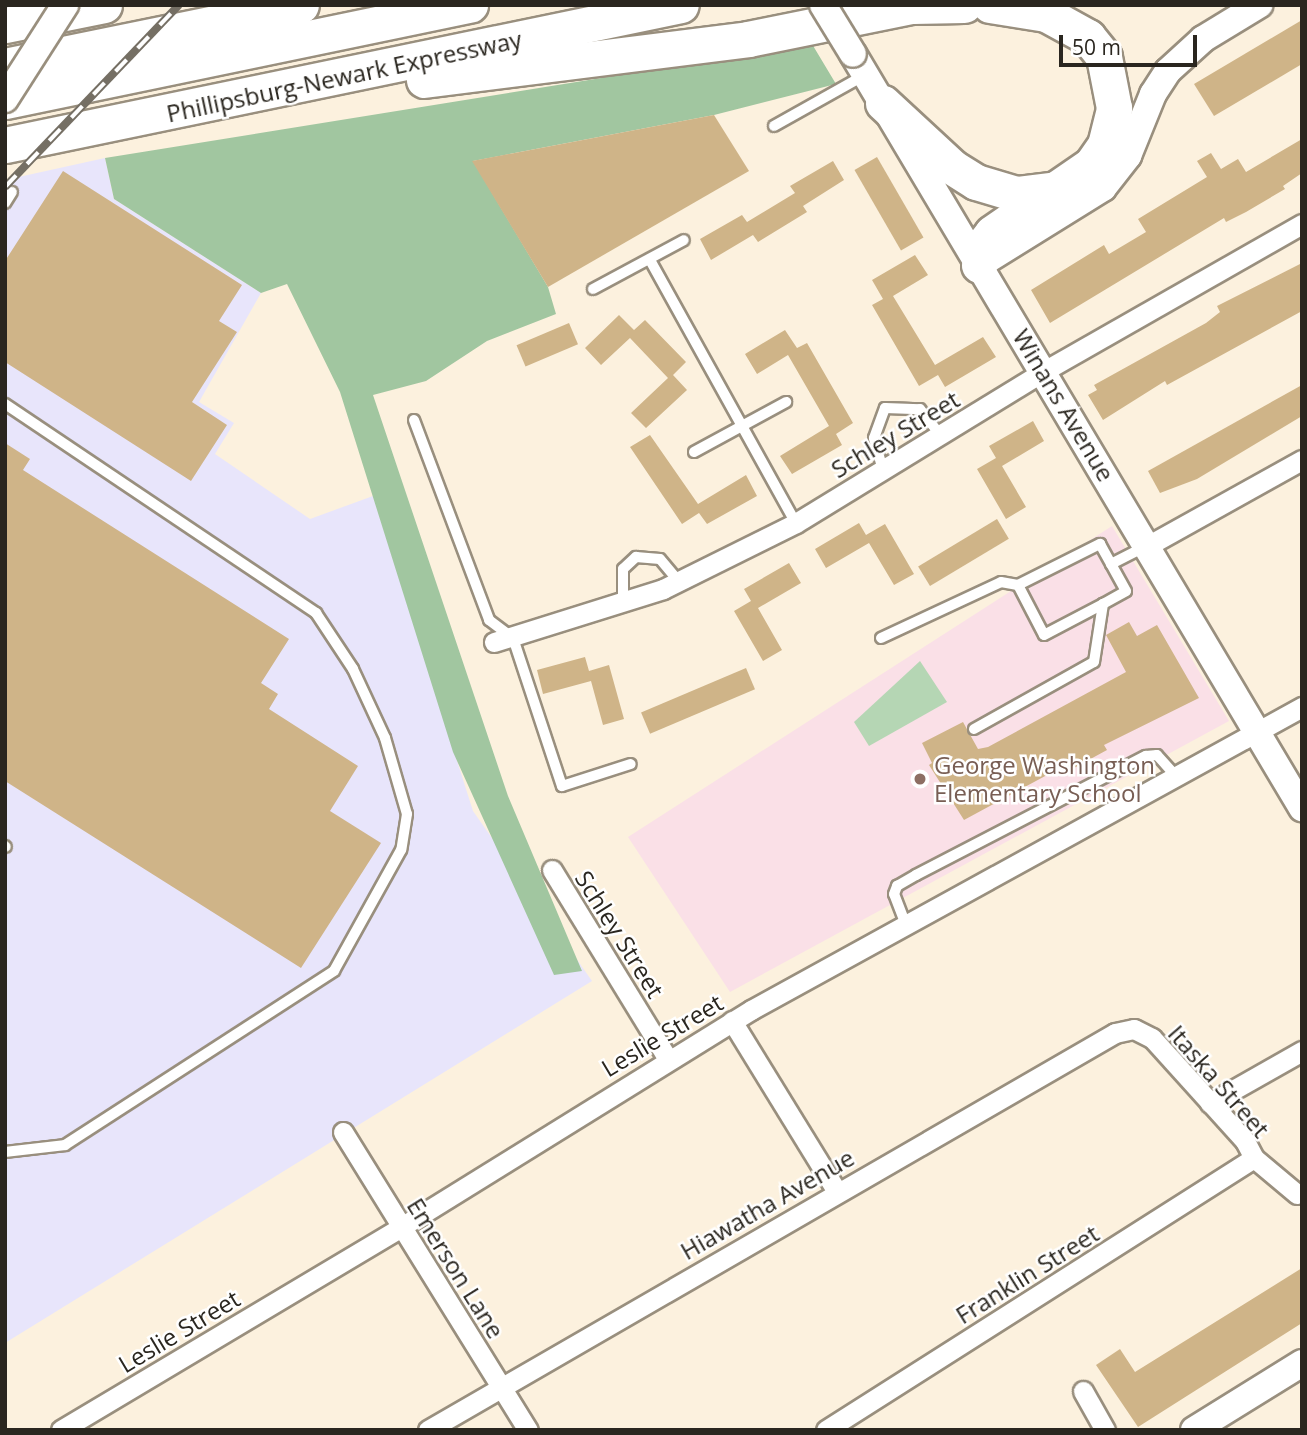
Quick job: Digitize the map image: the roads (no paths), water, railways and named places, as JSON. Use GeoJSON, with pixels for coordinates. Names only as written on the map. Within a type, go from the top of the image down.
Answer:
{"type":"FeatureCollection","features":[{"type":"Feature","properties":{"kind":"highway"},"geometry":{"type":"LineString","coordinates":[[5,25],[104,5]]}},
{"type":"Feature","properties":{"kind":"highway"},"geometry":{"type":"LineString","coordinates":[[5,66],[301,5]]}},
{"type":"Feature","properties":{"kind":"highway","name":"Phillipsburg-Newark Expressway"},"geometry":{"type":"LineString","coordinates":[[5,100],[471,5]]}},
{"type":"Feature","properties":{"kind":"highway","name":"Phillipsburg-Newark Expressway"},"geometry":{"type":"LineString","coordinates":[[5,145],[681,5]]}},
{"type":"Feature","properties":{"kind":"highway"},"geometry":{"type":"LineString","coordinates":[[291,87],[436,79],[555,65],[748,39],[914,6],[964,5]]}},
{"type":"Feature","properties":{"kind":"highway"},"geometry":{"type":"LineString","coordinates":[[979,265],[982,246],[992,233],[1075,179],[1099,155],[1113,118],[1112,82],[1104,57],[1088,37],[1058,19],[990,5]]}},
{"type":"Feature","properties":{"kind":"highway"},"geometry":{"type":"LineString","coordinates":[[867,77],[946,162],[976,182],[1028,195],[1075,179]]}},
{"type":"Feature","properties":{"kind":"street"},"geometry":{"type":"LineString","coordinates":[[5,100],[65,5]]}},
{"type":"Feature","properties":{"kind":"street","name":"Winans Avenue"},"geometry":{"type":"LineString","coordinates":[[823,5],[1149,545],[1302,808]]}},
{"type":"Feature","properties":{"kind":"street"},"geometry":{"type":"LineString","coordinates":[[979,265],[1103,188],[1128,156],[1153,94],[1168,71],[1203,39],[1259,5]]}},
{"type":"Feature","properties":{"kind":"street","name":"Schley Street"},"geometry":{"type":"LineString","coordinates":[[503,640],[624,604],[679,582],[796,523],[1044,372],[1302,224]]}},
{"type":"Feature","properties":{"kind":"street"},"geometry":{"type":"LineString","coordinates":[[1149,545],[1302,460]]}},
{"type":"Feature","properties":{"kind":"street","name":"Leslie Street"},"geometry":{"type":"LineString","coordinates":[[61,1430],[401,1227],[732,1021],[1302,707]]}},
{"type":"Feature","properties":{"kind":"street","name":"Schley Street"},"geometry":{"type":"LineString","coordinates":[[552,870],[668,1059]]}},
{"type":"Feature","properties":{"kind":"street"},"geometry":{"type":"LineString","coordinates":[[732,1021],[837,1192]]}},
{"type":"Feature","properties":{"kind":"street","name":"Hiawatha Avenue"},"geometry":{"type":"LineString","coordinates":[[428,1430],[1115,1033],[1134,1029]]}},
{"type":"Feature","properties":{"kind":"street","name":"Itaska Street"},"geometry":{"type":"LineString","coordinates":[[1134,1029],[1152,1038],[1254,1158],[1297,1194]]}},
{"type":"Feature","properties":{"kind":"street"},"geometry":{"type":"LineString","coordinates":[[1210,1103],[1302,1051]]}},
{"type":"Feature","properties":{"kind":"street","name":"Emerson Lane"},"geometry":{"type":"LineString","coordinates":[[343,1132],[528,1430]]}},
{"type":"Feature","properties":{"kind":"street","name":"Franklin Street"},"geometry":{"type":"LineString","coordinates":[[825,1430],[1254,1158]]}},
{"type":"Feature","properties":{"kind":"street"},"geometry":{"type":"LineString","coordinates":[[1194,1430],[1302,1363]]}},
{"type":"Feature","properties":{"kind":"street"},"geometry":{"type":"LineString","coordinates":[[1083,1391],[1105,1430]]}},
{"type":"Feature","properties":{"kind":"lane"},"geometry":{"type":"LineString","coordinates":[[774,126],[867,77]]}},
{"type":"Feature","properties":{"kind":"lane"},"geometry":{"type":"LineString","coordinates":[[5,203],[12,192]]}},
{"type":"Feature","properties":{"kind":"lane"},"geometry":{"type":"LineString","coordinates":[[593,289],[684,240]]}},
{"type":"Feature","properties":{"kind":"lane"},"geometry":{"type":"LineString","coordinates":[[650,260],[796,523]]}},
{"type":"Feature","properties":{"kind":"lane"},"geometry":{"type":"LineString","coordinates":[[694,452],[786,402]]}},
{"type":"Feature","properties":{"kind":"lane"},"geometry":{"type":"LineString","coordinates":[[5,404],[316,613],[353,670],[385,738],[407,814],[401,850],[334,971],[65,1146],[5,1152]]}},
{"type":"Feature","properties":{"kind":"lane"},"geometry":{"type":"LineString","coordinates":[[883,470],[874,438],[885,408],[920,410],[940,435]]}},
{"type":"Feature","properties":{"kind":"lane"},"geometry":{"type":"LineString","coordinates":[[414,420],[489,620],[503,640],[562,786],[631,764]]}},
{"type":"Feature","properties":{"kind":"lane"},"geometry":{"type":"LineString","coordinates":[[881,638],[993,584],[1018,585],[1100,544],[1126,591],[1044,635],[1018,585]]}},
{"type":"Feature","properties":{"kind":"lane"},"geometry":{"type":"LineString","coordinates":[[1111,564],[1149,545]]}},
{"type":"Feature","properties":{"kind":"lane"},"geometry":{"type":"LineString","coordinates":[[624,604],[622,569],[636,557],[660,559],[679,582]]}},
{"type":"Feature","properties":{"kind":"lane"},"geometry":{"type":"LineString","coordinates":[[974,729],[1094,663],[1103,604]]}},
{"type":"Feature","properties":{"kind":"lane"},"geometry":{"type":"LineString","coordinates":[[906,925],[894,894],[897,886],[916,875],[1146,756],[1157,755],[1177,776]]}},
{"type":"Feature","properties":{"kind":"railway"},"geometry":{"type":"LineString","coordinates":[[5,187],[179,5]]}},
{"type":"Feature","properties":{"kind":"place","name":"George Washington Elementary School"},"geometry":{"type":"Point","coordinates":[920,779]}}]}
